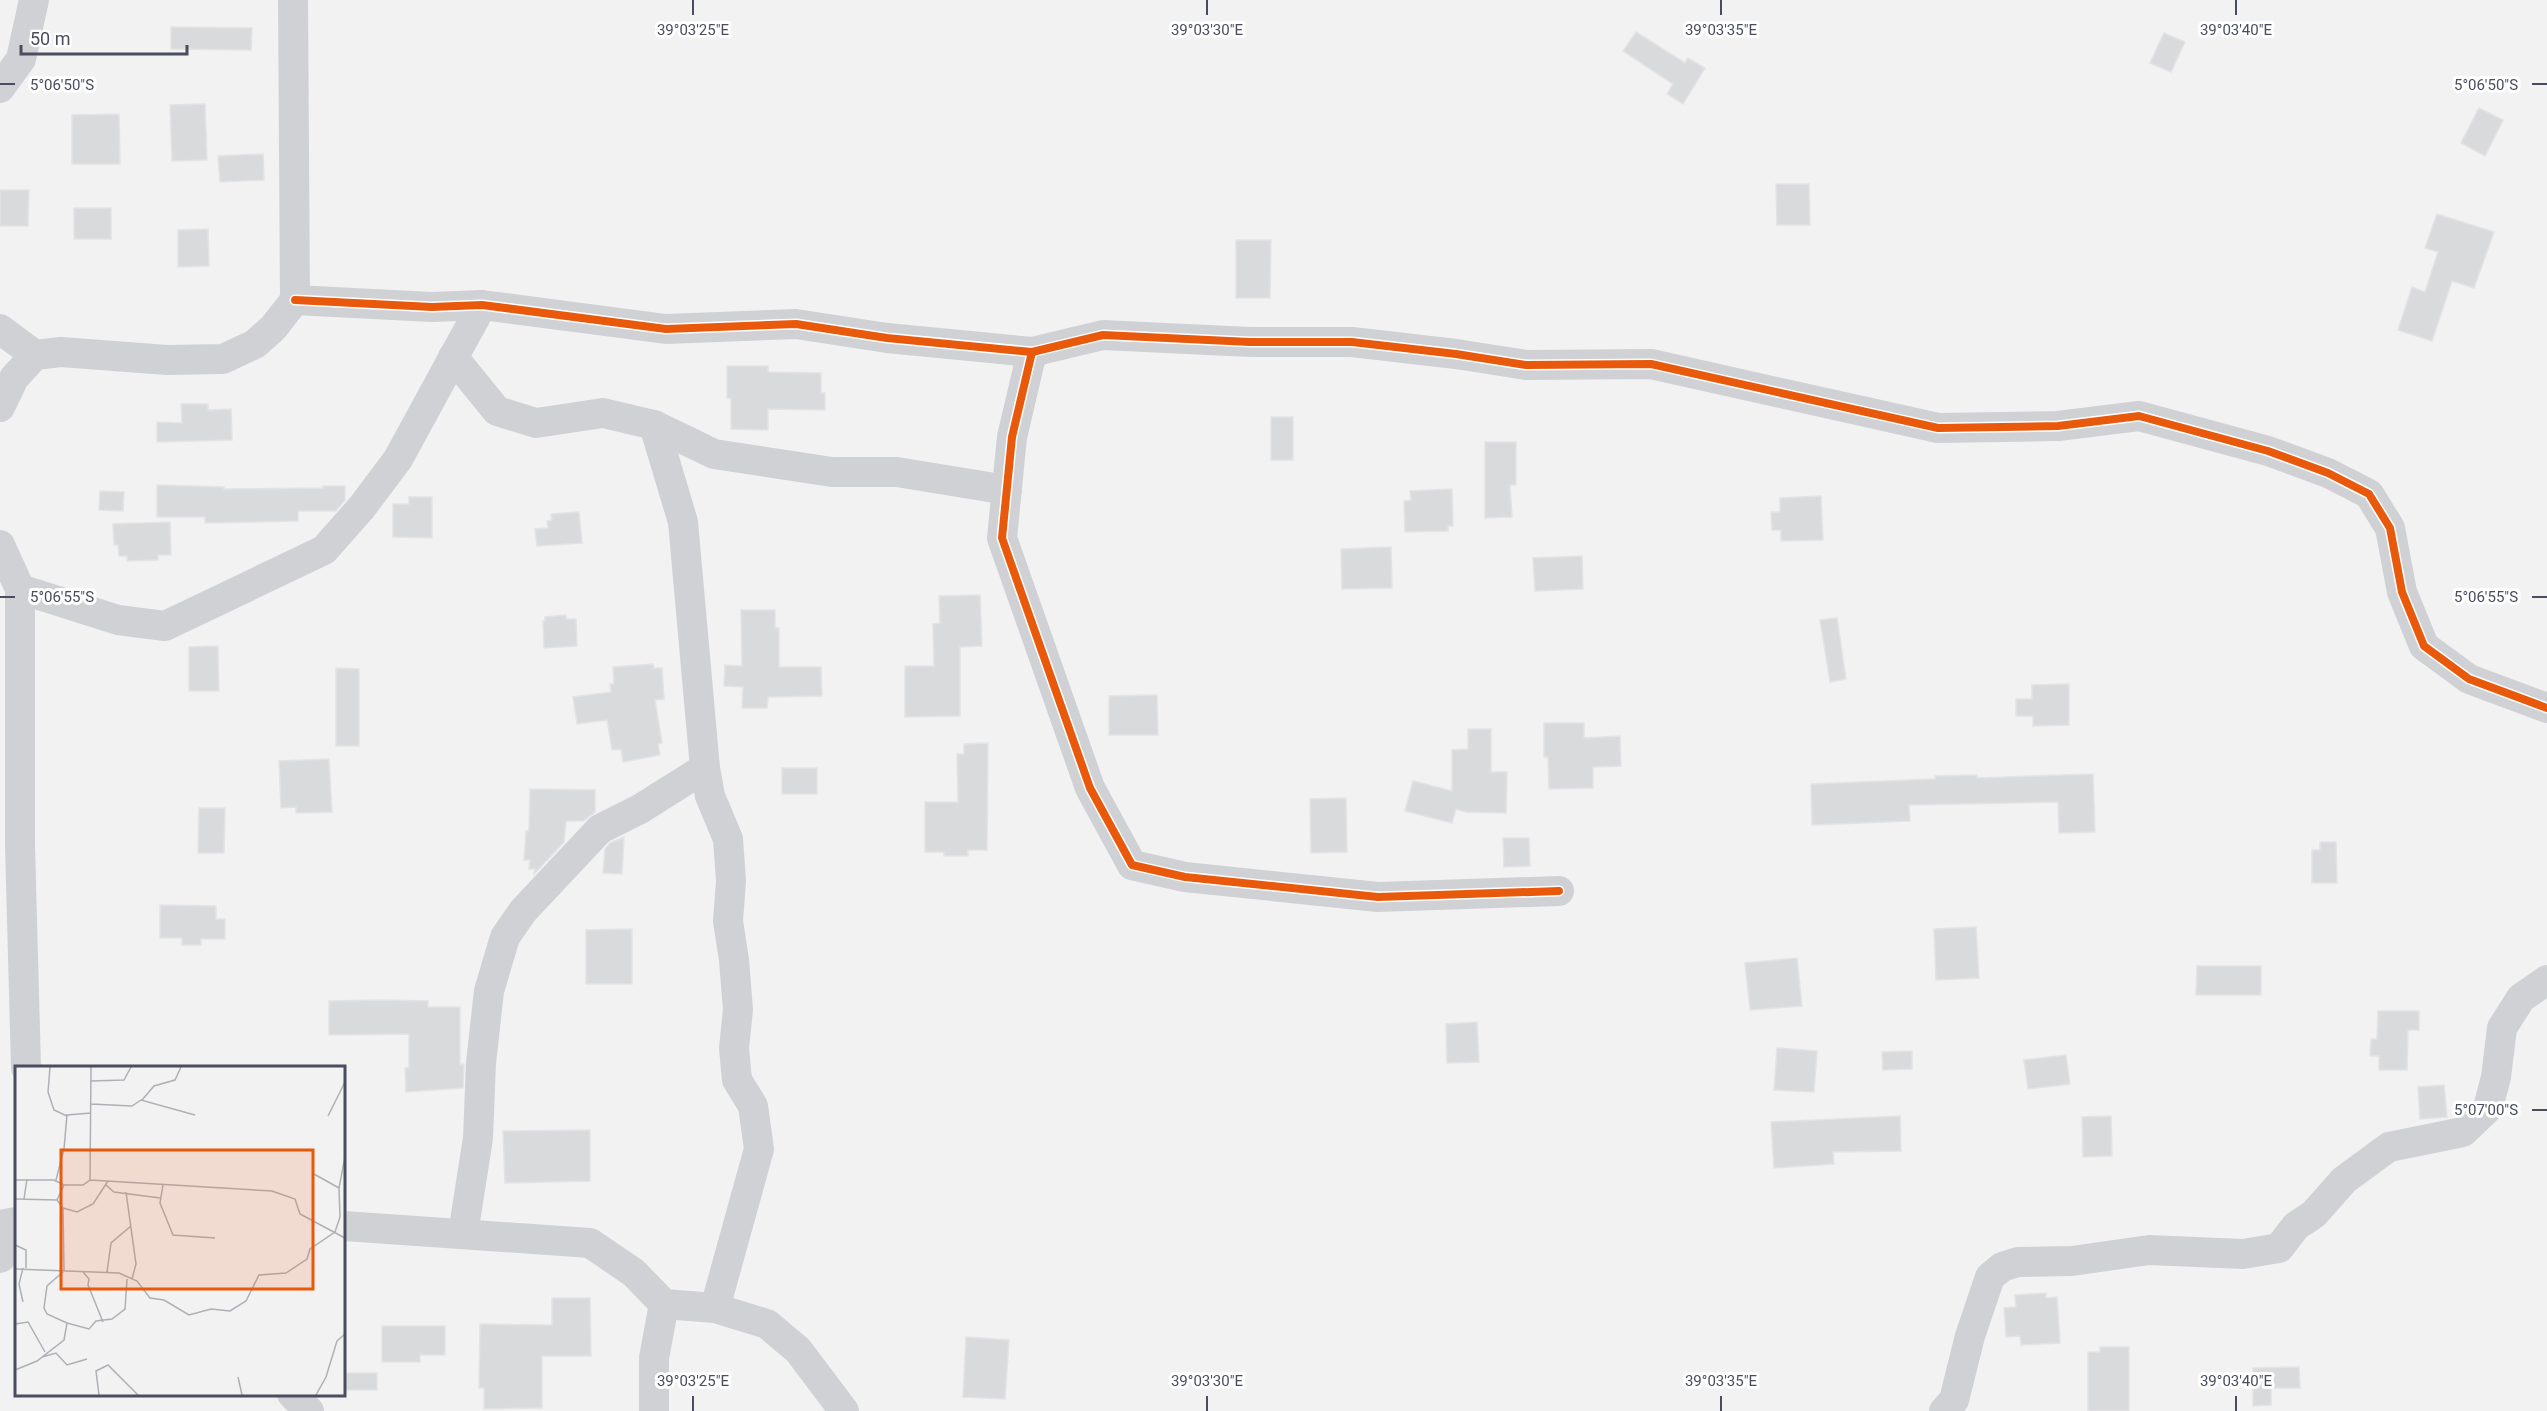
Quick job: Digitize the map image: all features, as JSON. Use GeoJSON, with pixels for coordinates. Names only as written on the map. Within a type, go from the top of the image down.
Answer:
{"type":"FeatureCollection","features":[{"type":"Feature","properties":{"kind":"street"},"geometry":{"type":"LineString","coordinates":[[0,88],[21,59],[34,0]]}},
{"type":"Feature","properties":{"kind":"street"},"geometry":{"type":"LineString","coordinates":[[0,407],[14,378],[35,355],[61,352],[166,360],[223,359],[255,344],[273,328],[295,300],[293,0]]}},
{"type":"Feature","properties":{"kind":"street"},"geometry":{"type":"LineString","coordinates":[[295,300],[432,307],[482,305],[666,329],[796,324],[887,338],[1032,352],[1103,335],[1250,342],[1352,342],[1526,365],[1651,364],[1938,428],[2058,426],[2139,416],[2268,451],[2328,473],[2369,494],[2390,528],[2402,592],[2424,646],[2469,680],[2547,708]]}},
{"type":"Feature","properties":{"kind":"street"},"geometry":{"type":"LineString","coordinates":[[20,589],[118,620],[165,626],[324,550],[362,507],[398,459],[482,305]]}},
{"type":"Feature","properties":{"kind":"street"},"geometry":{"type":"LineString","coordinates":[[0,329],[35,355]]}},
{"type":"Feature","properties":{"kind":"street"},"geometry":{"type":"LineString","coordinates":[[1032,352],[1012,437],[1002,538],[1090,788],[1132,865],[1185,877],[1378,897],[1558,891]]}},
{"type":"Feature","properties":{"kind":"street"},"geometry":{"type":"LineString","coordinates":[[453,357],[497,411],[536,423],[603,413],[654,425],[714,454],[832,472],[897,472],[1007,490]]}},
{"type":"Feature","properties":{"kind":"street"},"geometry":{"type":"LineString","coordinates":[[654,425],[683,522],[705,768],[710,796],[729,839],[731,881],[728,921],[738,1010],[734,1048],[737,1080],[753,1106],[759,1149],[715,1308]]}},
{"type":"Feature","properties":{"kind":"street"},"geometry":{"type":"LineString","coordinates":[[0,545],[20,589],[20,845],[26,1066]]}},
{"type":"Feature","properties":{"kind":"street"},"geometry":{"type":"LineString","coordinates":[[463,1234],[478,1138],[481,1063],[489,992],[505,937],[523,911],[600,829],[640,809],[705,768]]}},
{"type":"Feature","properties":{"kind":"street"},"geometry":{"type":"LineString","coordinates":[[1944,1411],[1954,1400],[1970,1336],[1990,1276],[2002,1267],[2018,1263],[2072,1261],[2149,1250],[2243,1254],[2278,1248],[2296,1226],[2314,1214],[2344,1180],[2389,1147],[2463,1132],[2488,1108],[2496,1077],[2502,1028],[2522,998],[2547,980]]}},
{"type":"Feature","properties":{"kind":"street"},"geometry":{"type":"LineString","coordinates":[[0,1225],[15,1222]]}},
{"type":"Feature","properties":{"kind":"street"},"geometry":{"type":"LineString","coordinates":[[345,1226],[590,1243],[634,1273],[664,1304],[715,1308],[767,1324],[798,1350],[844,1411]]}},
{"type":"Feature","properties":{"kind":"street"},"geometry":{"type":"LineString","coordinates":[[0,1258],[15,1244]]}},
{"type":"Feature","properties":{"kind":"street"},"geometry":{"type":"LineString","coordinates":[[654,1411],[654,1358],[664,1304]]}},
{"type":"Feature","properties":{"kind":"street"},"geometry":{"type":"LineString","coordinates":[[293,1396],[309,1411]]}},
{"type":"Feature","properties":{"kind":"building"},"geometry":{"type":"Polygon","coordinates":[[[171,27],[252,28],[251,50],[171,49],[171,27]]]}},
{"type":"Feature","properties":{"kind":"building"},"geometry":{"type":"Polygon","coordinates":[[[1636,32],[1685,63],[1688,58],[1705,68],[1683,104],[1667,94],[1673,84],[1623,51],[1636,32]]]}},
{"type":"Feature","properties":{"kind":"building"},"geometry":{"type":"Polygon","coordinates":[[[2164,33],[2185,42],[2171,72],[2150,63],[2164,33]]]}},
{"type":"Feature","properties":{"kind":"building"},"geometry":{"type":"Polygon","coordinates":[[[205,104],[207,160],[172,161],[170,105],[205,104]]]}},
{"type":"Feature","properties":{"kind":"building"},"geometry":{"type":"Polygon","coordinates":[[[2479,108],[2503,120],[2485,156],[2461,143],[2479,108]]]}},
{"type":"Feature","properties":{"kind":"building"},"geometry":{"type":"Polygon","coordinates":[[[119,114],[120,164],[72,164],[72,115],[119,114]]]}},
{"type":"Feature","properties":{"kind":"building"},"geometry":{"type":"Polygon","coordinates":[[[263,154],[264,180],[220,182],[218,156],[263,154]]]}},
{"type":"Feature","properties":{"kind":"building"},"geometry":{"type":"Polygon","coordinates":[[[1776,184],[1809,184],[1810,225],[1777,225],[1776,184]]]}},
{"type":"Feature","properties":{"kind":"building"},"geometry":{"type":"Polygon","coordinates":[[[0,190],[29,190],[28,226],[0,226],[0,190]]]}},
{"type":"Feature","properties":{"kind":"building"},"geometry":{"type":"Polygon","coordinates":[[[74,208],[111,208],[111,239],[74,239],[74,208]]]}},
{"type":"Feature","properties":{"kind":"building"},"geometry":{"type":"Polygon","coordinates":[[[2437,214],[2494,232],[2474,288],[2452,281],[2432,341],[2398,330],[2412,287],[2425,292],[2438,252],[2425,248],[2437,214]]]}},
{"type":"Feature","properties":{"kind":"building"},"geometry":{"type":"Polygon","coordinates":[[[208,229],[209,266],[178,267],[178,230],[208,229]]]}},
{"type":"Feature","properties":{"kind":"building"},"geometry":{"type":"Polygon","coordinates":[[[1236,240],[1271,240],[1270,298],[1236,298],[1236,240]]]}},
{"type":"Feature","properties":{"kind":"building"},"geometry":{"type":"Polygon","coordinates":[[[727,366],[768,366],[768,372],[821,373],[821,393],[825,393],[825,410],[768,409],[768,430],[731,429],[731,398],[727,398],[727,366]]]}},
{"type":"Feature","properties":{"kind":"building"},"geometry":{"type":"Polygon","coordinates":[[[181,404],[208,404],[208,410],[231,409],[232,440],[157,442],[157,422],[182,423],[181,404]]]}},
{"type":"Feature","properties":{"kind":"building"},"geometry":{"type":"Polygon","coordinates":[[[1271,417],[1293,417],[1293,460],[1271,460],[1271,417]]]}},
{"type":"Feature","properties":{"kind":"building"},"geometry":{"type":"Polygon","coordinates":[[[1485,442],[1516,442],[1516,485],[1510,485],[1512,517],[1485,518],[1485,442]]]}},
{"type":"Feature","properties":{"kind":"building"},"geometry":{"type":"Polygon","coordinates":[[[157,485],[224,487],[224,489],[345,486],[345,500],[336,511],[298,511],[298,521],[205,523],[205,517],[157,517],[157,485]]]}},
{"type":"Feature","properties":{"kind":"building"},"geometry":{"type":"Polygon","coordinates":[[[1452,489],[1453,526],[1448,526],[1448,531],[1405,532],[1404,501],[1411,500],[1410,491],[1452,489]]]}},
{"type":"Feature","properties":{"kind":"building"},"geometry":{"type":"Polygon","coordinates":[[[100,491],[124,492],[123,511],[99,510],[100,491]]]}},
{"type":"Feature","properties":{"kind":"building"},"geometry":{"type":"Polygon","coordinates":[[[1821,496],[1823,540],[1781,541],[1781,530],[1772,530],[1771,512],[1780,512],[1780,498],[1821,496]]]}},
{"type":"Feature","properties":{"kind":"building"},"geometry":{"type":"Polygon","coordinates":[[[409,497],[432,497],[432,538],[393,537],[393,504],[409,504],[409,497]]]}},
{"type":"Feature","properties":{"kind":"building"},"geometry":{"type":"Polygon","coordinates":[[[579,512],[582,543],[537,546],[535,529],[548,528],[547,521],[552,520],[551,514],[579,512]]]}},
{"type":"Feature","properties":{"kind":"building"},"geometry":{"type":"Polygon","coordinates":[[[170,522],[171,555],[158,555],[158,560],[127,561],[127,556],[119,556],[118,545],[114,545],[113,524],[170,522]]]}},
{"type":"Feature","properties":{"kind":"building"},"geometry":{"type":"Polygon","coordinates":[[[1391,547],[1392,588],[1342,589],[1341,549],[1391,547]]]}},
{"type":"Feature","properties":{"kind":"building"},"geometry":{"type":"Polygon","coordinates":[[[1582,556],[1583,589],[1535,591],[1533,558],[1582,556]]]}},
{"type":"Feature","properties":{"kind":"building"},"geometry":{"type":"Polygon","coordinates":[[[980,595],[982,646],[960,647],[960,716],[905,717],[905,666],[934,666],[933,624],[940,623],[939,596],[980,595]]]}},
{"type":"Feature","properties":{"kind":"building"},"geometry":{"type":"Polygon","coordinates":[[[741,610],[775,610],[775,628],[779,628],[779,667],[821,667],[822,696],[768,697],[767,708],[742,708],[743,687],[724,686],[725,665],[742,666],[741,610]]]}},
{"type":"Feature","properties":{"kind":"building"},"geometry":{"type":"Polygon","coordinates":[[[566,615],[566,619],[576,619],[577,646],[544,648],[543,621],[545,617],[566,615]]]}},
{"type":"Feature","properties":{"kind":"building"},"geometry":{"type":"Polygon","coordinates":[[[1837,618],[1846,679],[1830,682],[1820,620],[1837,618]]]}},
{"type":"Feature","properties":{"kind":"building"},"geometry":{"type":"Polygon","coordinates":[[[218,646],[219,691],[189,691],[189,647],[218,646]]]}},
{"type":"Feature","properties":{"kind":"building"},"geometry":{"type":"Polygon","coordinates":[[[653,664],[654,668],[662,668],[664,699],[655,700],[662,743],[658,744],[660,755],[623,762],[621,749],[612,750],[607,720],[577,724],[573,697],[611,692],[610,684],[614,684],[613,667],[653,664]]]}},
{"type":"Feature","properties":{"kind":"building"},"geometry":{"type":"Polygon","coordinates":[[[336,668],[359,669],[359,746],[336,746],[336,668]]]}},
{"type":"Feature","properties":{"kind":"building"},"geometry":{"type":"Polygon","coordinates":[[[2069,684],[2069,725],[2033,726],[2033,716],[2016,716],[2016,699],[2032,699],[2032,685],[2069,684]]]}},
{"type":"Feature","properties":{"kind":"building"},"geometry":{"type":"Polygon","coordinates":[[[1157,695],[1158,735],[1109,735],[1109,696],[1157,695]]]}},
{"type":"Feature","properties":{"kind":"building"},"geometry":{"type":"Polygon","coordinates":[[[1544,723],[1584,723],[1584,738],[1620,736],[1621,766],[1593,767],[1593,788],[1549,789],[1548,757],[1544,757],[1544,723]]]}},
{"type":"Feature","properties":{"kind":"building"},"geometry":{"type":"Polygon","coordinates":[[[1468,729],[1491,729],[1491,772],[1507,772],[1506,813],[1466,812],[1456,809],[1452,823],[1405,811],[1413,781],[1452,791],[1452,750],[1468,749],[1468,729]]]}},
{"type":"Feature","properties":{"kind":"building"},"geometry":{"type":"Polygon","coordinates":[[[988,743],[987,850],[968,850],[968,856],[944,856],[944,852],[925,852],[925,802],[958,802],[957,754],[964,754],[964,744],[988,743]]]}},
{"type":"Feature","properties":{"kind":"building"},"geometry":{"type":"Polygon","coordinates":[[[329,759],[332,812],[296,813],[296,807],[281,808],[279,761],[329,759]]]}},
{"type":"Feature","properties":{"kind":"building"},"geometry":{"type":"Polygon","coordinates":[[[782,768],[817,768],[817,794],[782,794],[782,768]]]}},
{"type":"Feature","properties":{"kind":"building"},"geometry":{"type":"Polygon","coordinates":[[[2093,774],[2095,832],[2059,833],[2058,802],[1909,805],[1910,821],[1812,825],[1811,784],[1935,779],[1935,776],[1977,775],[1977,778],[2093,774]]]}},
{"type":"Feature","properties":{"kind":"building"},"geometry":{"type":"Polygon","coordinates":[[[530,789],[595,790],[595,812],[583,821],[566,821],[564,842],[534,874],[535,869],[529,869],[530,860],[524,860],[526,831],[529,831],[530,789]]]}},
{"type":"Feature","properties":{"kind":"building"},"geometry":{"type":"Polygon","coordinates":[[[1346,798],[1347,852],[1311,853],[1310,799],[1346,798]]]}},
{"type":"Feature","properties":{"kind":"building"},"geometry":{"type":"Polygon","coordinates":[[[199,808],[225,808],[224,853],[198,853],[199,808]]]}},
{"type":"Feature","properties":{"kind":"building"},"geometry":{"type":"Polygon","coordinates":[[[624,837],[622,874],[603,873],[605,849],[610,843],[624,837]]]}},
{"type":"Feature","properties":{"kind":"building"},"geometry":{"type":"Polygon","coordinates":[[[1503,838],[1529,838],[1530,866],[1504,867],[1503,838]]]}},
{"type":"Feature","properties":{"kind":"building"},"geometry":{"type":"Polygon","coordinates":[[[2320,842],[2336,842],[2337,883],[2312,883],[2312,850],[2320,850],[2320,842]]]}},
{"type":"Feature","properties":{"kind":"building"},"geometry":{"type":"Polygon","coordinates":[[[160,905],[216,906],[216,919],[225,919],[225,939],[201,939],[201,945],[182,945],[182,938],[160,938],[160,905]]]}},
{"type":"Feature","properties":{"kind":"building"},"geometry":{"type":"Polygon","coordinates":[[[1976,927],[1979,978],[1936,980],[1934,929],[1976,927]]]}},
{"type":"Feature","properties":{"kind":"building"},"geometry":{"type":"Polygon","coordinates":[[[632,929],[632,984],[586,984],[586,930],[632,929]]]}},
{"type":"Feature","properties":{"kind":"building"},"geometry":{"type":"Polygon","coordinates":[[[1797,958],[1802,1006],[1750,1010],[1745,963],[1797,958]]]}},
{"type":"Feature","properties":{"kind":"building"},"geometry":{"type":"Polygon","coordinates":[[[2197,966],[2261,966],[2261,995],[2196,995],[2197,966]]]}},
{"type":"Feature","properties":{"kind":"building"},"geometry":{"type":"Polygon","coordinates":[[[329,1001],[428,1001],[428,1007],[460,1007],[460,1065],[464,1064],[463,1088],[406,1092],[405,1068],[409,1068],[409,1034],[329,1035],[329,1001]]]}},
{"type":"Feature","properties":{"kind":"building"},"geometry":{"type":"Polygon","coordinates":[[[2378,1011],[2419,1011],[2419,1030],[2408,1030],[2407,1070],[2379,1070],[2379,1056],[2370,1056],[2371,1039],[2377,1039],[2378,1011]]]}},
{"type":"Feature","properties":{"kind":"building"},"geometry":{"type":"Polygon","coordinates":[[[1477,1022],[1479,1062],[1447,1063],[1446,1024],[1477,1022]]]}},
{"type":"Feature","properties":{"kind":"building"},"geometry":{"type":"Polygon","coordinates":[[[1777,1048],[1817,1051],[1814,1092],[1774,1090],[1777,1048]]]}},
{"type":"Feature","properties":{"kind":"building"},"geometry":{"type":"Polygon","coordinates":[[[1912,1051],[1912,1069],[1883,1070],[1882,1052],[1912,1051]]]}},
{"type":"Feature","properties":{"kind":"building"},"geometry":{"type":"Polygon","coordinates":[[[2066,1055],[2070,1084],[2028,1089],[2024,1060],[2066,1055]]]}},
{"type":"Feature","properties":{"kind":"building"},"geometry":{"type":"Polygon","coordinates":[[[2444,1085],[2447,1117],[2420,1119],[2418,1087],[2444,1085]]]}},
{"type":"Feature","properties":{"kind":"building"},"geometry":{"type":"Polygon","coordinates":[[[1900,1116],[1901,1151],[1833,1152],[1834,1164],[1774,1168],[1771,1122],[1900,1116]]]}},
{"type":"Feature","properties":{"kind":"building"},"geometry":{"type":"Polygon","coordinates":[[[2111,1116],[2112,1156],[2083,1157],[2082,1117],[2111,1116]]]}},
{"type":"Feature","properties":{"kind":"building"},"geometry":{"type":"Polygon","coordinates":[[[590,1130],[590,1181],[505,1183],[503,1131],[590,1130]]]}},
{"type":"Feature","properties":{"kind":"building"},"geometry":{"type":"Polygon","coordinates":[[[2046,1293],[2046,1298],[2057,1297],[2060,1343],[2021,1345],[2020,1336],[2006,1337],[2004,1308],[2016,1307],[2015,1295],[2046,1293]]]}},
{"type":"Feature","properties":{"kind":"building"},"geometry":{"type":"Polygon","coordinates":[[[552,1298],[590,1298],[591,1356],[542,1356],[542,1408],[484,1409],[484,1388],[479,1388],[480,1324],[552,1325],[552,1298]]]}},
{"type":"Feature","properties":{"kind":"building"},"geometry":{"type":"Polygon","coordinates":[[[382,1326],[445,1326],[445,1355],[420,1355],[420,1362],[382,1362],[382,1326]]]}},
{"type":"Feature","properties":{"kind":"building"},"geometry":{"type":"Polygon","coordinates":[[[966,1337],[1009,1340],[1005,1399],[963,1397],[966,1337]]]}},
{"type":"Feature","properties":{"kind":"building"},"geometry":{"type":"Polygon","coordinates":[[[2100,1347],[2129,1347],[2129,1411],[2088,1411],[2088,1352],[2100,1352],[2100,1347]]]}},
{"type":"Feature","properties":{"kind":"building"},"geometry":{"type":"Polygon","coordinates":[[[2299,1367],[2300,1388],[2271,1388],[2271,1405],[2253,1406],[2253,1368],[2299,1367]]]}},
{"type":"Feature","properties":{"kind":"building"},"geometry":{"type":"Polygon","coordinates":[[[345,1373],[377,1373],[377,1390],[345,1390],[345,1373]]]}},
{"type":"Feature","properties":{"kind":"cycle path"},"geometry":{"type":"LineString","coordinates":[[295,300],[432,307],[482,305],[666,329],[796,324],[887,338],[1032,352],[1103,335],[1250,342],[1352,342],[1526,365],[1651,364],[1938,428],[2058,426],[2139,416],[2268,451],[2328,473],[2369,494],[2390,528],[2402,592],[2424,646],[2469,679],[2547,708]]}},
{"type":"Feature","properties":{"kind":"cycle path"},"geometry":{"type":"LineString","coordinates":[[1032,352],[1012,437],[1002,538],[1090,788],[1132,865],[1185,877],[1378,897],[1559,891]]}}]}
